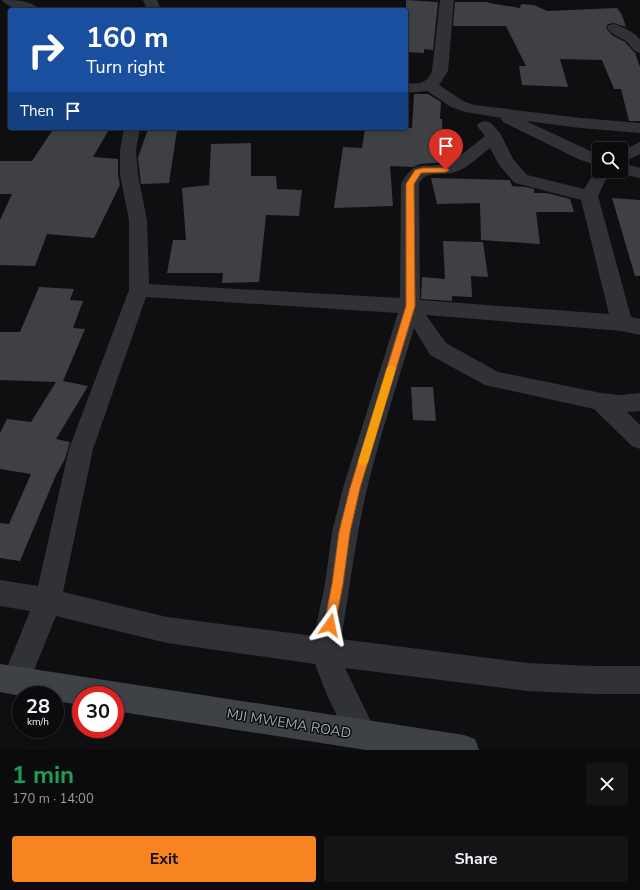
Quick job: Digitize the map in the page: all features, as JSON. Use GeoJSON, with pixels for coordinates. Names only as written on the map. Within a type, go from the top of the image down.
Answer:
{"type":"FeatureCollection","features":[{"type":"Feature","properties":{"kind":"main road"},"geometry":{"type":"LineString","coordinates":[[8,679],[72,689]]}},
{"type":"Feature","properties":{"kind":"main road","name":"MJI MWEMA ROAD"},"geometry":{"type":"LineString","coordinates":[[124,697],[464,750]]}},
{"type":"Feature","properties":{"kind":"street"},"geometry":{"type":"LineString","coordinates":[[9,0],[27,8]]}},
{"type":"Feature","properties":{"kind":"street"},"geometry":{"type":"LineString","coordinates":[[408,88],[422,88],[430,86],[435,81],[440,71],[447,0]]}},
{"type":"Feature","properties":{"kind":"street"},"geometry":{"type":"LineString","coordinates":[[614,28],[632,39],[640,49]]}},
{"type":"Feature","properties":{"kind":"street"},"geometry":{"type":"LineString","coordinates":[[430,86],[457,104],[471,109],[640,128]]}},
{"type":"Feature","properties":{"kind":"street"},"geometry":{"type":"LineString","coordinates":[[471,109],[494,137],[505,161],[521,179],[540,185],[589,196]]}},
{"type":"Feature","properties":{"kind":"street"},"geometry":{"type":"LineString","coordinates":[[498,113],[592,158]]}},
{"type":"Feature","properties":{"kind":"street"},"geometry":{"type":"LineString","coordinates":[[8,679],[48,601],[81,448],[139,290],[138,220],[129,169],[128,150],[132,130]]}},
{"type":"Feature","properties":{"kind":"street"},"geometry":{"type":"LineString","coordinates":[[362,734],[337,684],[325,651],[338,584],[344,532],[355,488],[410,306],[410,184],[418,172],[422,170],[446,170],[453,167],[494,137]]}},
{"type":"Feature","properties":{"kind":"street"},"geometry":{"type":"LineString","coordinates":[[628,154],[640,147]]}},
{"type":"Feature","properties":{"kind":"street"},"geometry":{"type":"LineString","coordinates":[[628,170],[640,173]]}},
{"type":"Feature","properties":{"kind":"street"},"geometry":{"type":"LineString","coordinates":[[139,290],[410,306],[631,325],[589,196],[599,178]]}},
{"type":"Feature","properties":{"kind":"street"},"geometry":{"type":"LineString","coordinates":[[410,306],[438,349],[493,379],[601,402],[620,404],[640,402]]}},
{"type":"Feature","properties":{"kind":"street"},"geometry":{"type":"LineString","coordinates":[[601,402],[640,439]]}},
{"type":"Feature","properties":{"kind":"street"},"geometry":{"type":"LineString","coordinates":[[0,592],[48,601],[167,630],[527,677],[594,680],[640,680]]}},
{"type":"Feature","properties":{"kind":"building"},"geometry":{"type":"Polygon","coordinates":[[[406,0],[438,2],[433,50],[424,49],[424,53],[408,52],[408,8],[406,8],[406,0]]]}},
{"type":"Feature","properties":{"kind":"building"},"geometry":{"type":"Polygon","coordinates":[[[455,2],[488,2],[520,8],[521,4],[534,5],[547,11],[617,8],[622,15],[626,27],[614,23],[608,24],[606,28],[612,35],[625,42],[635,53],[640,67],[640,121],[629,121],[621,89],[614,89],[602,60],[560,59],[568,87],[522,85],[519,66],[526,66],[506,26],[453,26],[455,2]]]}},
{"type":"Feature","properties":{"kind":"building"},"geometry":{"type":"Polygon","coordinates":[[[414,94],[428,94],[441,102],[440,119],[442,119],[444,162],[420,164],[413,167],[390,166],[393,206],[334,208],[343,147],[362,148],[365,130],[408,130],[408,128],[412,128],[414,94]]]}},
{"type":"Feature","properties":{"kind":"building"},"geometry":{"type":"Polygon","coordinates":[[[53,130],[109,130],[93,157],[118,159],[118,175],[120,185],[94,238],[47,234],[35,266],[0,265],[0,220],[12,194],[0,194],[0,161],[32,161],[53,130]]]}},
{"type":"Feature","properties":{"kind":"building"},"geometry":{"type":"Polygon","coordinates":[[[148,130],[177,130],[169,183],[141,184],[138,158],[148,130]]]}},
{"type":"Feature","properties":{"kind":"building"},"geometry":{"type":"Polygon","coordinates":[[[251,143],[251,176],[276,176],[277,189],[302,190],[299,216],[266,215],[259,282],[222,283],[223,273],[167,273],[173,240],[186,240],[182,188],[209,185],[211,144],[251,143]]]}},
{"type":"Feature","properties":{"kind":"building"},"geometry":{"type":"Polygon","coordinates":[[[431,178],[510,180],[512,186],[534,189],[534,193],[547,193],[570,199],[574,212],[536,212],[540,244],[481,240],[480,203],[437,204],[431,178]]]}},
{"type":"Feature","properties":{"kind":"building"},"geometry":{"type":"Polygon","coordinates":[[[612,198],[640,200],[640,276],[635,276],[612,198]]]}},
{"type":"Feature","properties":{"kind":"building"},"geometry":{"type":"Polygon","coordinates":[[[443,241],[483,242],[488,277],[471,276],[472,297],[452,296],[452,301],[421,299],[422,277],[445,279],[443,241]]]}},
{"type":"Feature","properties":{"kind":"building"},"geometry":{"type":"Polygon","coordinates":[[[39,287],[74,289],[70,300],[83,301],[73,328],[85,329],[63,381],[88,386],[56,439],[70,442],[65,459],[56,475],[20,561],[0,558],[0,523],[9,524],[31,474],[0,469],[0,433],[7,419],[31,422],[56,382],[0,380],[0,332],[20,332],[39,287]]]}},
{"type":"Feature","properties":{"kind":"building"},"geometry":{"type":"Polygon","coordinates":[[[411,387],[433,387],[436,421],[413,420],[411,387]]]}},
{"type":"Feature","properties":{"kind":"slow traffic"},"geometry":{"type":"LineString","coordinates":[[363,462],[392,368]]}},
{"type":"Feature","properties":{"kind":"route"},"geometry":{"type":"LineString","coordinates":[[330,625],[338,584],[344,532],[355,488],[410,306],[410,184],[418,172],[422,170],[446,170]]}}]}
